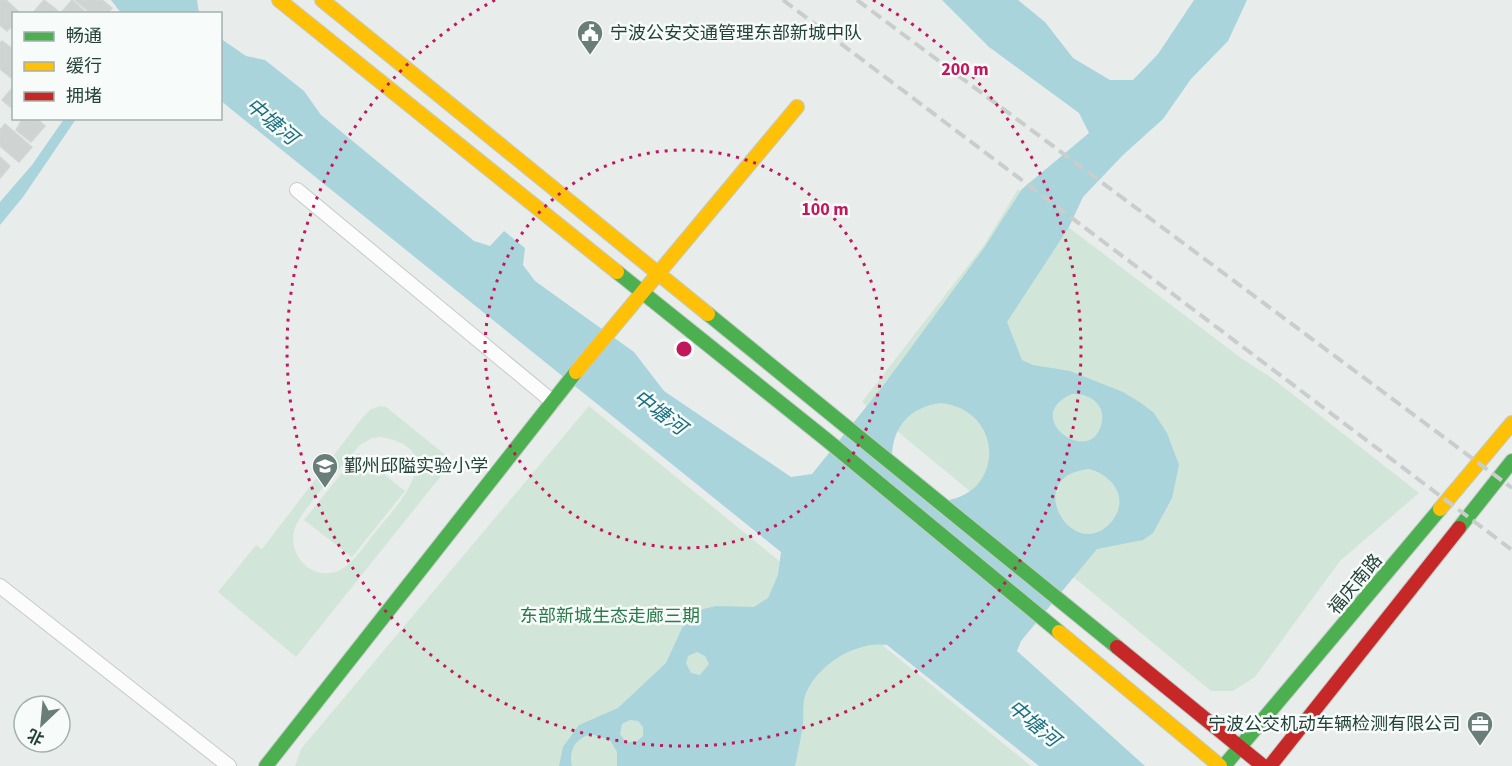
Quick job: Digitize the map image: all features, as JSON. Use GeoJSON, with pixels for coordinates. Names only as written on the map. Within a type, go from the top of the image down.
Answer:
{"type":"FeatureCollection","features":[{"type":"Feature","properties":{"kind":"main road"},"geometry":{"type":"LineString","coordinates":[[279,0],[828,441],[1059,635],[1222,766]]}},
{"type":"Feature","properties":{"kind":"main road"},"geometry":{"type":"LineString","coordinates":[[322,0],[1263,766]]}},
{"type":"Feature","properties":{"kind":"main road"},"geometry":{"type":"LineString","coordinates":[[266,766],[657,271],[797,106]]}},
{"type":"Feature","properties":{"kind":"main road","name":"福庆南路"},"geometry":{"type":"LineString","coordinates":[[1222,766],[1512,423]]}},
{"type":"Feature","properties":{"kind":"main road"},"geometry":{"type":"LineString","coordinates":[[1270,766],[1512,462]]}},
{"type":"Feature","properties":{"kind":"street"},"geometry":{"type":"LineString","coordinates":[[297,190],[554,400]]}},
{"type":"Feature","properties":{"kind":"street"},"geometry":{"type":"LineString","coordinates":[[0,586],[229,766]]}},
{"type":"Feature","properties":{"kind":"green space"},"geometry":{"type":"Polygon","coordinates":[[[1018,189],[1241,358],[1272,378],[1419,493],[1340,561],[1255,677],[1233,691],[1211,691],[862,402],[984,245],[1018,189]]]}},
{"type":"Feature","properties":{"kind":"green space","name":"东部新城生态走廊三期"},"geometry":{"type":"Polygon","coordinates":[[[589,406],[1031,766],[295,766],[301,749],[589,406]]]}},
{"type":"Feature","properties":{"kind":"green space"},"geometry":{"type":"Polygon","coordinates":[[[386,407],[453,461],[296,657],[218,592],[256,545],[262,549],[371,409],[386,407]],[[380,437],[372,438],[360,445],[299,520],[293,538],[294,548],[298,557],[312,570],[330,573],[345,567],[360,552],[407,491],[414,477],[416,464],[412,452],[401,443],[380,437]]]}},
{"type":"Feature","properties":{"kind":"green space"},"geometry":{"type":"Polygon","coordinates":[[[358,453],[405,491],[352,557],[304,520],[358,453]]]}},
{"type":"Feature","properties":{"kind":"water"},"geometry":{"type":"Polygon","coordinates":[[[111,0],[197,0],[199,12],[120,12],[111,0]]]}},
{"type":"Feature","properties":{"kind":"water","name":"中塘河"},"geometry":{"type":"Polygon","coordinates":[[[942,0],[1018,0],[1045,22],[1073,58],[1110,80],[1133,80],[1158,54],[1194,0],[1247,0],[1228,41],[1191,79],[1163,119],[1123,155],[1083,197],[1069,227],[1007,322],[1022,360],[1033,365],[1070,371],[1123,392],[1154,413],[1167,433],[1179,465],[1172,498],[1153,533],[1143,540],[1097,549],[1021,641],[1017,651],[1145,766],[1039,766],[887,645],[875,645],[850,651],[838,657],[827,665],[810,685],[804,699],[803,724],[795,766],[617,766],[617,752],[610,740],[591,734],[581,738],[574,745],[571,755],[572,766],[559,766],[563,747],[579,725],[618,708],[666,663],[684,624],[695,611],[716,606],[754,607],[768,598],[778,575],[781,552],[222,102],[222,39],[246,56],[265,60],[304,91],[321,115],[474,241],[490,246],[504,231],[525,248],[523,265],[535,281],[634,352],[664,391],[791,477],[812,474],[883,386],[984,248],[1022,189],[1089,133],[1079,113],[989,47],[942,0]],[[1072,394],[1057,404],[1053,415],[1056,426],[1064,435],[1075,440],[1086,441],[1096,435],[1102,421],[1101,409],[1089,397],[1072,394]],[[940,403],[920,409],[905,420],[895,437],[892,458],[941,501],[962,496],[977,484],[986,469],[989,452],[986,435],[977,420],[961,409],[940,403]],[[1089,469],[1068,475],[1058,487],[1055,501],[1060,515],[1070,527],[1083,533],[1097,532],[1112,521],[1119,504],[1119,496],[1112,482],[1098,472],[1089,469]],[[697,652],[688,656],[686,663],[691,673],[700,675],[709,664],[705,656],[697,652]],[[630,720],[622,724],[620,734],[626,742],[636,742],[643,736],[643,727],[638,721],[630,720]]]}},
{"type":"Feature","properties":{"kind":"water"},"geometry":{"type":"Polygon","coordinates":[[[63,120],[75,120],[23,197],[0,225],[0,202],[32,165],[63,120]]]}},
{"type":"Feature","properties":{"kind":"building"},"geometry":{"type":"Polygon","coordinates":[[[0,0],[6,0],[19,12],[12,12],[12,26],[7,31],[0,25],[0,0]]]}},
{"type":"Feature","properties":{"kind":"building"},"geometry":{"type":"Polygon","coordinates":[[[44,0],[58,11],[57,12],[34,12],[44,0]]]}},
{"type":"Feature","properties":{"kind":"building"},"geometry":{"type":"Polygon","coordinates":[[[72,0],[86,12],[62,12],[72,0]]]}},
{"type":"Feature","properties":{"kind":"building"},"geometry":{"type":"Polygon","coordinates":[[[75,0],[102,0],[112,8],[109,12],[90,12],[75,0]]]}},
{"type":"Feature","properties":{"kind":"building"},"geometry":{"type":"Polygon","coordinates":[[[2,41],[12,48],[12,78],[0,69],[0,43],[2,41]]]}},
{"type":"Feature","properties":{"kind":"building"},"geometry":{"type":"Polygon","coordinates":[[[12,88],[12,108],[2,100],[12,88]]]}},
{"type":"Feature","properties":{"kind":"building"},"geometry":{"type":"Polygon","coordinates":[[[22,120],[38,120],[45,126],[31,142],[16,130],[22,120]]]}},
{"type":"Feature","properties":{"kind":"building"},"geometry":{"type":"Polygon","coordinates":[[[5,124],[32,147],[19,162],[0,146],[0,130],[5,124]]]}},
{"type":"Feature","properties":{"kind":"building"},"geometry":{"type":"Polygon","coordinates":[[[0,157],[10,166],[0,178],[0,157]]]}},
{"type":"Feature","properties":{"kind":"railway"},"geometry":{"type":"LineString","coordinates":[[783,0],[1512,550]]}},
{"type":"Feature","properties":{"kind":"railway"},"geometry":{"type":"LineString","coordinates":[[857,0],[1512,488]]}},
{"type":"Feature","properties":{"kind":"traffic: fast"},"geometry":{"type":"LineString","coordinates":[[617,272],[828,441],[1059,632]]}},
{"type":"Feature","properties":{"kind":"traffic: fast"},"geometry":{"type":"LineString","coordinates":[[708,314],[1117,647]]}},
{"type":"Feature","properties":{"kind":"traffic: fast"},"geometry":{"type":"LineString","coordinates":[[266,766],[576,372]]}},
{"type":"Feature","properties":{"kind":"traffic: fast"},"geometry":{"type":"LineString","coordinates":[[1459,528],[1512,461]]}},
{"type":"Feature","properties":{"kind":"traffic: fast"},"geometry":{"type":"LineString","coordinates":[[1224,766],[1440,509]]}},
{"type":"Feature","properties":{"kind":"traffic: slow"},"geometry":{"type":"LineString","coordinates":[[279,0],[617,272]]}},
{"type":"Feature","properties":{"kind":"traffic: slow"},"geometry":{"type":"LineString","coordinates":[[322,0],[708,314]]}},
{"type":"Feature","properties":{"kind":"traffic: slow"},"geometry":{"type":"LineString","coordinates":[[576,372],[797,107]]}},
{"type":"Feature","properties":{"kind":"traffic: slow"},"geometry":{"type":"LineString","coordinates":[[1440,509],[1512,423]]}},
{"type":"Feature","properties":{"kind":"traffic: slow"},"geometry":{"type":"LineString","coordinates":[[1059,632],[1220,766]]}},
{"type":"Feature","properties":{"kind":"traffic: jam"},"geometry":{"type":"LineString","coordinates":[[1270,766],[1459,528]]}},
{"type":"Feature","properties":{"kind":"traffic: jam"},"geometry":{"type":"LineString","coordinates":[[1117,647],[1263,766]]}},
{"type":"Feature","properties":{"kind":"place","name":"宁波公安交通管理东部新城中队"},"geometry":{"type":"Point","coordinates":[590,56]}},
{"type":"Feature","properties":{"kind":"place","name":"鄞州邱隘实验小学"},"geometry":{"type":"Point","coordinates":[325,489]}},
{"type":"Feature","properties":{"kind":"place","name":"宁波公交机动车辆检测有限公司"},"geometry":{"type":"Point","coordinates":[1480,747]}}]}
